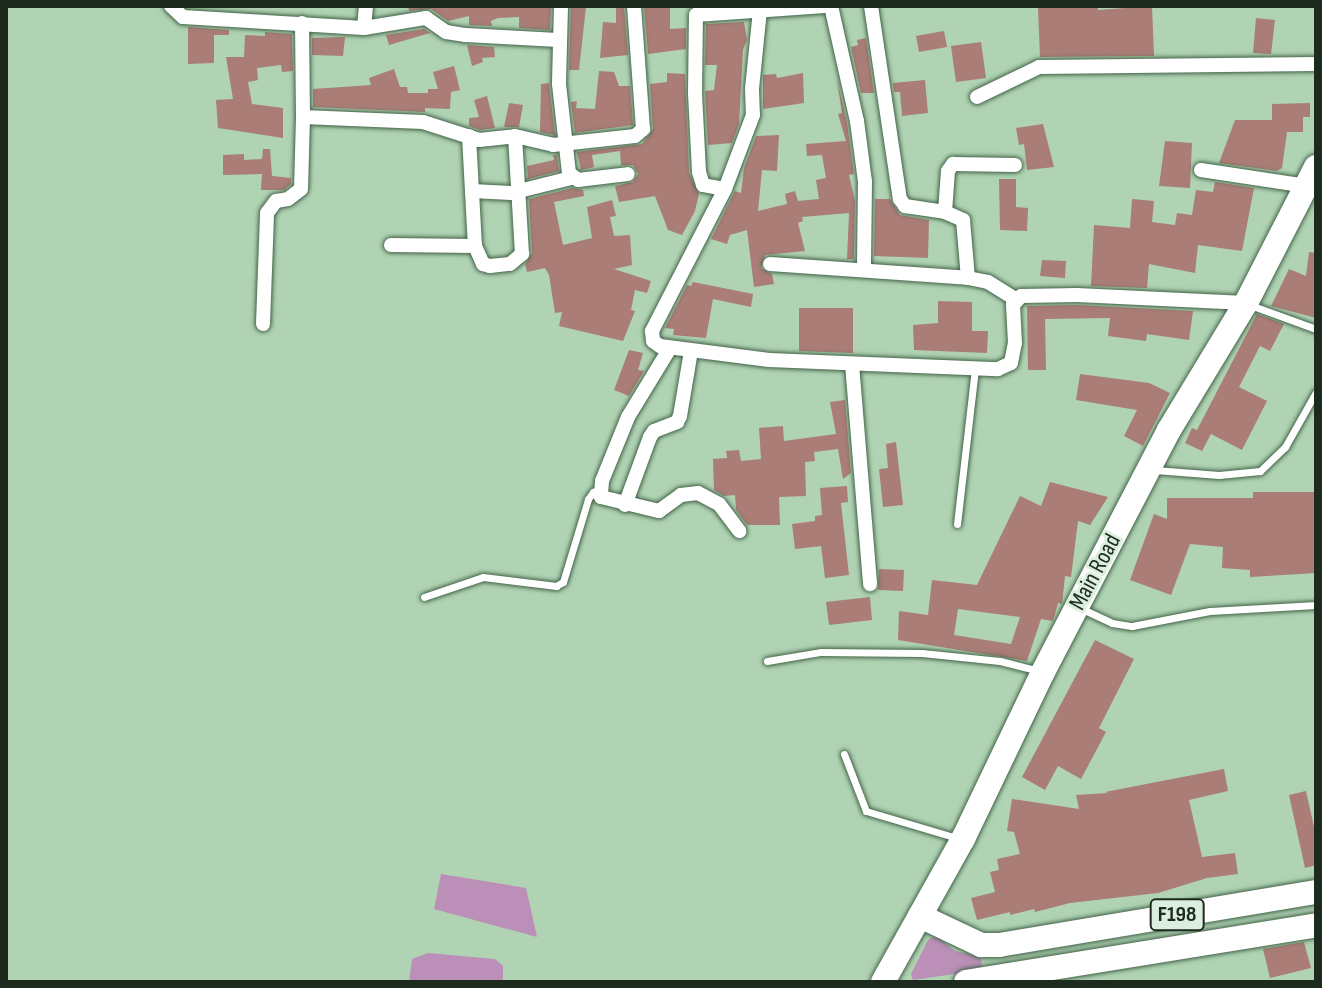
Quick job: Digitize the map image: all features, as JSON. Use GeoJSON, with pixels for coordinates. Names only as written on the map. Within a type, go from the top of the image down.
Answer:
{"type":"FeatureCollection","features":[{"type":"Feature","properties":{"kind":"main road","name":"Main Road"},"geometry":{"type":"LineString","coordinates":[[883,982],[963,839],[1043,672],[1148,469],[1246,303],[1311,176]]}},
{"type":"Feature","properties":{"kind":"main road","name":"F198"},"geometry":{"type":"LineString","coordinates":[[920,916],[981,945],[1316,892]]}},
{"type":"Feature","properties":{"kind":"main road","name":"F198"},"geometry":{"type":"LineString","coordinates":[[966,982],[1316,925]]}},
{"type":"Feature","properties":{"kind":"main road"},"geometry":{"type":"LineString","coordinates":[[1039,938],[1046,967]]}},
{"type":"Feature","properties":{"kind":"street"},"geometry":{"type":"LineString","coordinates":[[171,6],[183,17],[364,28],[426,18],[446,32],[558,40]]}},
{"type":"Feature","properties":{"kind":"street"},"geometry":{"type":"LineString","coordinates":[[364,28],[366,6]]}},
{"type":"Feature","properties":{"kind":"street"},"geometry":{"type":"LineString","coordinates":[[561,6],[558,40],[565,142],[571,178]]}},
{"type":"Feature","properties":{"kind":"street"},"geometry":{"type":"LineString","coordinates":[[303,117],[423,122],[491,141],[515,136],[553,145],[635,136],[643,129],[634,6]]}},
{"type":"Feature","properties":{"kind":"street"},"geometry":{"type":"LineString","coordinates":[[725,189],[703,185],[699,172],[695,108],[696,18],[701,13],[828,6],[857,121],[865,182],[864,269]]}},
{"type":"Feature","properties":{"kind":"street"},"geometry":{"type":"LineString","coordinates":[[871,6],[900,199],[905,206],[945,212],[963,220],[968,278]]}},
{"type":"Feature","properties":{"kind":"street"},"geometry":{"type":"LineString","coordinates":[[760,10],[752,89],[753,115],[725,189],[652,331],[653,341],[670,348],[769,360],[998,369],[1011,363],[1015,343],[1013,305],[1021,296],[1077,295],[1246,303]]}},
{"type":"Feature","properties":{"kind":"street"},"geometry":{"type":"LineString","coordinates":[[263,324],[267,213],[276,201],[288,199],[301,189],[302,23]]}},
{"type":"Feature","properties":{"kind":"street"},"geometry":{"type":"LineString","coordinates":[[977,97],[1039,67],[1316,64]]}},
{"type":"Feature","properties":{"kind":"street"},"geometry":{"type":"LineString","coordinates":[[469,136],[475,246],[483,264],[510,264],[518,261],[523,243],[515,136]]}},
{"type":"Feature","properties":{"kind":"street"},"geometry":{"type":"LineString","coordinates":[[945,212],[948,171],[953,164],[1015,165]]}},
{"type":"Feature","properties":{"kind":"street"},"geometry":{"type":"LineString","coordinates":[[1201,170],[1311,176]]}},
{"type":"Feature","properties":{"kind":"street"},"geometry":{"type":"LineString","coordinates":[[472,191],[519,191],[571,178],[628,174]]}},
{"type":"Feature","properties":{"kind":"street"},"geometry":{"type":"LineString","coordinates":[[391,245],[475,246]]}},
{"type":"Feature","properties":{"kind":"street"},"geometry":{"type":"LineString","coordinates":[[770,264],[968,278],[988,282],[1017,300]]}},
{"type":"Feature","properties":{"kind":"street"},"geometry":{"type":"LineString","coordinates":[[670,348],[628,417],[601,497],[606,501],[659,511],[681,495],[698,493],[719,504],[739,531]]}},
{"type":"Feature","properties":{"kind":"street"},"geometry":{"type":"LineString","coordinates":[[625,505],[650,437],[654,431],[677,422],[680,416],[691,351]]}},
{"type":"Feature","properties":{"kind":"street"},"geometry":{"type":"LineString","coordinates":[[852,364],[870,584]]}},
{"type":"Feature","properties":{"kind":"lane"},"geometry":{"type":"LineString","coordinates":[[1246,303],[1316,329]]}},
{"type":"Feature","properties":{"kind":"lane"},"geometry":{"type":"LineString","coordinates":[[957,524],[975,369]]}},
{"type":"Feature","properties":{"kind":"lane"},"geometry":{"type":"LineString","coordinates":[[1148,469],[1219,475],[1260,471],[1285,447],[1316,392]]}},
{"type":"Feature","properties":{"kind":"lane"},"geometry":{"type":"LineString","coordinates":[[424,597],[483,577],[556,586],[563,582],[588,499],[593,492],[602,489]]}},
{"type":"Feature","properties":{"kind":"lane"},"geometry":{"type":"LineString","coordinates":[[1077,607],[1112,623],[1132,626],[1210,611],[1316,605]]}},
{"type":"Feature","properties":{"kind":"lane"},"geometry":{"type":"LineString","coordinates":[[767,661],[821,652],[922,653],[1000,661],[1043,672]]}},
{"type":"Feature","properties":{"kind":"lane"},"geometry":{"type":"LineString","coordinates":[[844,754],[866,811],[888,820],[963,839]]}},
{"type":"Feature","properties":{"kind":"shaded area"},"geometry":{"type":"Polygon","coordinates":[[[441,874],[526,888],[537,937],[434,909],[441,874]]]}},
{"type":"Feature","properties":{"kind":"shaded area"},"geometry":{"type":"Polygon","coordinates":[[[936,936],[955,951],[981,957],[982,970],[913,980],[911,974],[928,940],[936,936]]]}},
{"type":"Feature","properties":{"kind":"shaded area"},"geometry":{"type":"Polygon","coordinates":[[[428,953],[495,959],[503,966],[503,982],[409,982],[412,959],[428,953]]]}},
{"type":"Feature","properties":{"kind":"building"},"geometry":{"type":"Polygon","coordinates":[[[408,6],[551,8],[550,30],[519,28],[519,17],[498,18],[491,21],[492,26],[469,25],[469,16],[448,21],[431,9],[409,11],[408,6]]]}},
{"type":"Feature","properties":{"kind":"building"},"geometry":{"type":"Polygon","coordinates":[[[571,6],[586,7],[579,70],[569,70],[571,6]]]}},
{"type":"Feature","properties":{"kind":"building"},"geometry":{"type":"Polygon","coordinates":[[[616,6],[624,6],[628,55],[600,58],[603,22],[616,23],[616,6]]]}},
{"type":"Feature","properties":{"kind":"building"},"geometry":{"type":"Polygon","coordinates":[[[644,6],[670,6],[670,29],[686,28],[686,49],[648,54],[644,6]]]}},
{"type":"Feature","properties":{"kind":"building"},"geometry":{"type":"Polygon","coordinates":[[[1098,6],[1098,10],[1152,6],[1154,56],[1040,57],[1038,8],[1098,6]]]}},
{"type":"Feature","properties":{"kind":"building"},"geometry":{"type":"Polygon","coordinates":[[[1256,18],[1275,20],[1271,54],[1253,53],[1256,18]]]}},
{"type":"Feature","properties":{"kind":"building"},"geometry":{"type":"Polygon","coordinates":[[[744,22],[747,40],[743,50],[739,124],[732,143],[708,145],[705,91],[714,90],[717,65],[705,65],[706,24],[744,22]]]}},
{"type":"Feature","properties":{"kind":"building"},"geometry":{"type":"Polygon","coordinates":[[[188,27],[229,30],[229,35],[214,35],[214,63],[188,64],[188,27]]]}},
{"type":"Feature","properties":{"kind":"building"},"geometry":{"type":"Polygon","coordinates":[[[424,29],[430,33],[389,45],[386,35],[424,29]]]}},
{"type":"Feature","properties":{"kind":"building"},"geometry":{"type":"Polygon","coordinates":[[[944,31],[947,47],[919,52],[916,36],[944,31]]]}},
{"type":"Feature","properties":{"kind":"building"},"geometry":{"type":"Polygon","coordinates":[[[265,32],[292,34],[293,71],[282,72],[281,65],[257,68],[258,80],[248,82],[252,104],[283,108],[283,138],[218,128],[216,100],[233,99],[226,57],[244,57],[245,35],[265,36],[265,32]]]}},
{"type":"Feature","properties":{"kind":"building"},"geometry":{"type":"Polygon","coordinates":[[[345,37],[343,56],[312,55],[312,38],[345,37]]]}},
{"type":"Feature","properties":{"kind":"building"},"geometry":{"type":"Polygon","coordinates":[[[866,38],[874,93],[861,93],[851,47],[858,45],[857,40],[866,38]]]}},
{"type":"Feature","properties":{"kind":"building"},"geometry":{"type":"Polygon","coordinates":[[[981,42],[986,78],[956,82],[951,46],[981,42]]]}},
{"type":"Feature","properties":{"kind":"building"},"geometry":{"type":"Polygon","coordinates":[[[467,45],[494,47],[495,57],[482,58],[483,62],[472,66],[467,45]]]}},
{"type":"Feature","properties":{"kind":"building"},"geometry":{"type":"Polygon","coordinates":[[[454,66],[460,90],[451,92],[450,109],[425,108],[425,112],[313,107],[313,89],[371,85],[369,78],[394,69],[400,87],[407,87],[408,93],[428,93],[428,89],[438,89],[433,72],[454,66]]]}},
{"type":"Feature","properties":{"kind":"building"},"geometry":{"type":"Polygon","coordinates":[[[599,71],[614,72],[619,86],[630,86],[633,125],[575,133],[571,102],[577,101],[576,108],[595,109],[599,71]]]}},
{"type":"Feature","properties":{"kind":"building"},"geometry":{"type":"Polygon","coordinates":[[[667,73],[685,74],[689,173],[699,194],[695,211],[682,235],[668,230],[655,196],[619,202],[615,186],[633,182],[638,174],[633,165],[621,165],[620,151],[592,155],[594,167],[581,170],[577,152],[642,144],[653,129],[650,84],[667,82],[667,73]]]}},
{"type":"Feature","properties":{"kind":"building"},"geometry":{"type":"Polygon","coordinates":[[[803,73],[804,103],[763,109],[763,75],[776,74],[777,78],[803,73]]]}},
{"type":"Feature","properties":{"kind":"building"},"geometry":{"type":"Polygon","coordinates":[[[837,79],[854,174],[849,175],[855,201],[854,259],[847,259],[849,213],[802,217],[803,221],[798,223],[805,251],[765,255],[761,268],[772,274],[774,284],[754,287],[747,230],[730,235],[727,244],[711,239],[735,191],[741,193],[744,168],[756,136],[779,135],[777,171],[762,170],[758,211],[787,204],[785,194],[795,191],[798,201],[819,199],[816,180],[826,178],[822,155],[807,156],[806,144],[846,141],[838,114],[842,113],[837,79]]]}},
{"type":"Feature","properties":{"kind":"building"},"geometry":{"type":"Polygon","coordinates":[[[925,80],[928,113],[902,116],[900,92],[894,92],[893,83],[925,80]]]}},
{"type":"Feature","properties":{"kind":"building"},"geometry":{"type":"Polygon","coordinates":[[[549,83],[555,135],[540,132],[541,84],[549,83]]]}},
{"type":"Feature","properties":{"kind":"building"},"geometry":{"type":"Polygon","coordinates":[[[487,96],[495,128],[480,130],[469,126],[469,118],[479,117],[474,100],[487,96]]]}},
{"type":"Feature","properties":{"kind":"building"},"geometry":{"type":"Polygon","coordinates":[[[509,103],[523,105],[519,127],[504,127],[509,103]]]}},
{"type":"Feature","properties":{"kind":"building"},"geometry":{"type":"Polygon","coordinates":[[[1310,103],[1310,117],[1303,117],[1303,132],[1287,132],[1282,168],[1277,171],[1219,163],[1235,120],[1272,120],[1272,104],[1310,103]]]}},
{"type":"Feature","properties":{"kind":"building"},"geometry":{"type":"Polygon","coordinates":[[[1043,124],[1054,167],[1027,170],[1024,144],[1019,145],[1016,128],[1043,124]]]}},
{"type":"Feature","properties":{"kind":"building"},"geometry":{"type":"Polygon","coordinates":[[[1165,141],[1192,143],[1190,188],[1159,186],[1165,141]]]}},
{"type":"Feature","properties":{"kind":"building"},"geometry":{"type":"Polygon","coordinates":[[[263,149],[270,149],[272,176],[291,178],[291,184],[284,190],[261,190],[262,174],[223,175],[223,155],[244,154],[244,160],[262,159],[263,149]]]}},
{"type":"Feature","properties":{"kind":"building"},"geometry":{"type":"Polygon","coordinates":[[[553,155],[557,155],[559,171],[528,179],[527,166],[554,160],[553,155]]]}},
{"type":"Feature","properties":{"kind":"building"},"geometry":{"type":"Polygon","coordinates":[[[999,179],[1016,179],[1016,207],[1028,208],[1027,231],[1000,230],[999,179]]]}},
{"type":"Feature","properties":{"kind":"building"},"geometry":{"type":"Polygon","coordinates":[[[1215,182],[1254,188],[1242,251],[1198,245],[1195,273],[1149,264],[1147,288],[1091,286],[1094,225],[1130,228],[1132,199],[1154,201],[1152,222],[1175,225],[1177,213],[1192,215],[1196,190],[1213,192],[1215,182]]]}},
{"type":"Feature","properties":{"kind":"building"},"geometry":{"type":"Polygon","coordinates":[[[572,188],[583,190],[584,196],[554,202],[563,245],[592,238],[587,207],[612,200],[616,216],[610,217],[614,236],[630,235],[632,265],[614,269],[651,281],[647,293],[635,290],[631,310],[635,311],[623,341],[559,326],[562,312],[555,313],[545,268],[527,272],[525,264],[532,253],[529,199],[572,188]]]}},
{"type":"Feature","properties":{"kind":"building"},"geometry":{"type":"Polygon","coordinates":[[[875,199],[890,199],[900,215],[929,220],[928,258],[874,256],[875,199]]]}},
{"type":"Feature","properties":{"kind":"building"},"geometry":{"type":"Polygon","coordinates":[[[1309,252],[1316,253],[1316,318],[1271,306],[1289,269],[1306,276],[1309,252]]]}},
{"type":"Feature","properties":{"kind":"building"},"geometry":{"type":"Polygon","coordinates":[[[1042,260],[1066,261],[1065,278],[1040,276],[1042,260]]]}},
{"type":"Feature","properties":{"kind":"building"},"geometry":{"type":"Polygon","coordinates":[[[693,282],[753,294],[751,307],[713,299],[706,338],[673,335],[674,329],[665,328],[687,285],[691,286],[693,282]]]}},
{"type":"Feature","properties":{"kind":"building"},"geometry":{"type":"Polygon","coordinates":[[[938,301],[972,302],[972,331],[988,331],[987,353],[914,350],[913,325],[938,323],[938,301]]]}},
{"type":"Feature","properties":{"kind":"building"},"geometry":{"type":"Polygon","coordinates":[[[1077,305],[1193,311],[1189,340],[1147,334],[1146,341],[1108,336],[1110,318],[1045,319],[1046,370],[1028,370],[1027,306],[1077,305]]]}},
{"type":"Feature","properties":{"kind":"building"},"geometry":{"type":"Polygon","coordinates":[[[799,308],[853,308],[853,353],[799,351],[799,308]]]}},
{"type":"Feature","properties":{"kind":"building"},"geometry":{"type":"Polygon","coordinates":[[[1257,314],[1284,324],[1270,351],[1260,346],[1239,387],[1267,401],[1242,450],[1211,434],[1202,451],[1185,443],[1192,428],[1197,430],[1257,314]]]}},
{"type":"Feature","properties":{"kind":"building"},"geometry":{"type":"Polygon","coordinates":[[[629,350],[643,353],[638,370],[644,371],[629,396],[614,390],[629,350]]]}},
{"type":"Feature","properties":{"kind":"building"},"geometry":{"type":"Polygon","coordinates":[[[1080,374],[1149,383],[1170,393],[1143,446],[1124,436],[1137,410],[1076,400],[1080,374]]]}},
{"type":"Feature","properties":{"kind":"building"},"geometry":{"type":"Polygon","coordinates":[[[845,400],[851,473],[843,479],[838,449],[814,452],[815,461],[805,462],[806,496],[779,497],[780,525],[747,525],[736,510],[735,495],[724,496],[714,490],[713,459],[727,458],[726,451],[739,450],[741,461],[761,459],[759,428],[783,426],[784,441],[836,434],[830,402],[845,400]]]}},
{"type":"Feature","properties":{"kind":"building"},"geometry":{"type":"Polygon","coordinates":[[[896,442],[903,505],[883,507],[879,469],[888,468],[886,444],[896,442]]]}},
{"type":"Feature","properties":{"kind":"building"},"geometry":{"type":"Polygon","coordinates":[[[1050,482],[1108,497],[1090,525],[1078,521],[1071,577],[1065,576],[1062,604],[1058,603],[1053,621],[1041,619],[1027,661],[898,640],[899,611],[928,615],[932,580],[977,585],[1020,496],[1041,506],[1050,482]],[[958,609],[954,635],[1011,644],[1020,617],[958,609]]]}},
{"type":"Feature","properties":{"kind":"building"},"geometry":{"type":"Polygon","coordinates":[[[847,486],[848,502],[841,503],[849,575],[825,578],[821,546],[795,549],[792,524],[815,521],[815,516],[822,515],[820,488],[847,486]]]}},
{"type":"Feature","properties":{"kind":"building"},"geometry":{"type":"Polygon","coordinates":[[[1253,492],[1316,492],[1316,573],[1250,577],[1250,570],[1222,568],[1223,547],[1190,544],[1171,595],[1130,580],[1154,514],[1167,519],[1167,498],[1253,498],[1253,492]]]}},
{"type":"Feature","properties":{"kind":"building"},"geometry":{"type":"Polygon","coordinates":[[[879,569],[904,570],[903,591],[878,590],[879,569]]]}},
{"type":"Feature","properties":{"kind":"building"},"geometry":{"type":"Polygon","coordinates":[[[870,597],[872,620],[829,625],[826,602],[870,597]]]}},
{"type":"Feature","properties":{"kind":"building"},"geometry":{"type":"Polygon","coordinates":[[[1095,640],[1134,659],[1099,728],[1106,732],[1081,779],[1058,766],[1045,790],[1022,777],[1095,640]]]}},
{"type":"Feature","properties":{"kind":"building"},"geometry":{"type":"Polygon","coordinates":[[[1224,769],[1228,791],[1189,800],[1202,857],[1235,853],[1238,874],[1207,878],[1158,893],[1070,903],[1035,912],[1034,909],[1010,915],[1010,912],[977,920],[971,898],[995,892],[990,872],[999,870],[997,859],[1020,854],[1014,832],[1007,831],[1012,799],[1079,809],[1076,795],[1108,793],[1105,792],[1224,769]]]}},
{"type":"Feature","properties":{"kind":"building"},"geometry":{"type":"Polygon","coordinates":[[[1306,791],[1316,836],[1316,865],[1305,868],[1289,795],[1306,791]]]}},
{"type":"Feature","properties":{"kind":"building"},"geometry":{"type":"Polygon","coordinates":[[[1304,942],[1311,968],[1270,978],[1263,949],[1304,942]]]}}]}
